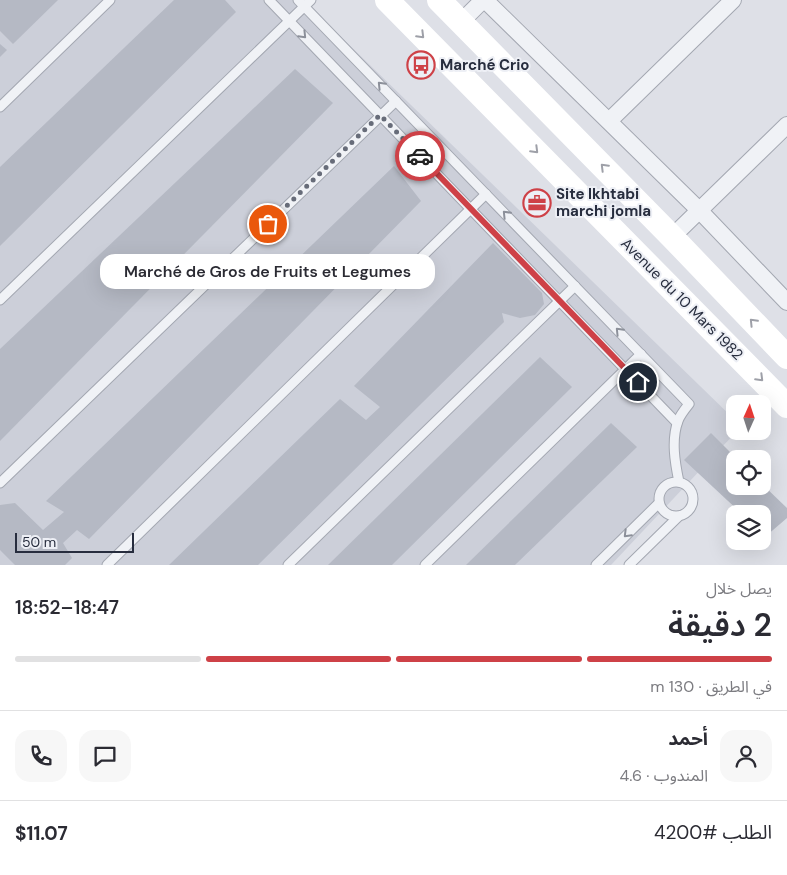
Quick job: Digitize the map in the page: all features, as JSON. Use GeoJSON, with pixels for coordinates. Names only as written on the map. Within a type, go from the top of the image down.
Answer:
{"type":"FeatureCollection","features":[{"type":"Feature","properties":{"kind":"main road","name":"Avenue du 10 Mars 1982"},"geometry":{"type":"LineString","coordinates":[[387,0],[787,406]]}},
{"type":"Feature","properties":{"kind":"main road"},"geometry":{"type":"LineString","coordinates":[[439,0],[787,357]]}},
{"type":"Feature","properties":{"kind":"street"},"geometry":{"type":"LineString","coordinates":[[461,22],[484,0],[699,210],[787,302]]}},
{"type":"Feature","properties":{"kind":"street"},"geometry":{"type":"LineString","coordinates":[[608,121],[733,0]]}},
{"type":"Feature","properties":{"kind":"street"},"geometry":{"type":"LineString","coordinates":[[672,237],[787,125]]}},
{"type":"Feature","properties":{"kind":"lane"},"geometry":{"type":"LineString","coordinates":[[0,107],[110,0]]}},
{"type":"Feature","properties":{"kind":"lane"},"geometry":{"type":"LineString","coordinates":[[268,0],[677,422]]}},
{"type":"Feature","properties":{"kind":"lane"},"geometry":{"type":"LineString","coordinates":[[0,300],[289,21],[305,2],[396,100],[689,404],[677,422],[675,452],[679,482]]}},
{"type":"Feature","properties":{"kind":"lane"},"geometry":{"type":"LineString","coordinates":[[0,483],[396,100]]}},
{"type":"Feature","properties":{"kind":"lane"},"geometry":{"type":"LineString","coordinates":[[106,565],[486,194]]}},
{"type":"Feature","properties":{"kind":"lane"},"geometry":{"type":"LineString","coordinates":[[288,565],[575,286]]}},
{"type":"Feature","properties":{"kind":"lane"},"geometry":{"type":"LineString","coordinates":[[424,565],[641,354]]}},
{"type":"Feature","properties":{"kind":"lane"},"geometry":{"type":"LineString","coordinates":[[629,565],[678,517],[688,513],[693,505],[693,495],[688,486],[679,482],[671,483],[664,487],[659,494],[659,503],[662,511],[670,516],[678,517]]}},
{"type":"Feature","properties":{"kind":"lane"},"geometry":{"type":"LineString","coordinates":[[596,565],[659,503]]}},
{"type":"Feature","properties":{"kind":"shaded area"},"geometry":{"type":"Polygon","coordinates":[[[0,0],[303,0],[726,411],[726,440],[729,440],[611,565],[0,565],[0,0]]]}},
{"type":"Feature","properties":{"kind":"building"},"geometry":{"type":"Polygon","coordinates":[[[0,0],[58,0],[13,44],[0,31],[0,0]]]}},
{"type":"Feature","properties":{"kind":"building"},"geometry":{"type":"Polygon","coordinates":[[[174,0],[225,0],[236,12],[0,246],[0,167],[174,0]]]}},
{"type":"Feature","properties":{"kind":"building"},"geometry":{"type":"Polygon","coordinates":[[[0,44],[7,50],[0,57],[0,44]]]}},
{"type":"Feature","properties":{"kind":"building"},"geometry":{"type":"Polygon","coordinates":[[[295,69],[333,103],[0,441],[0,349],[295,69]]]}},
{"type":"Feature","properties":{"kind":"building"},"geometry":{"type":"Polygon","coordinates":[[[394,166],[421,201],[89,539],[77,530],[63,543],[72,558],[65,565],[15,565],[0,550],[0,505],[15,503],[43,530],[64,512],[46,501],[394,166]]]}},
{"type":"Feature","properties":{"kind":"building"},"geometry":{"type":"Polygon","coordinates":[[[493,243],[542,293],[544,304],[535,315],[520,318],[502,313],[504,322],[258,565],[169,565],[340,399],[366,420],[380,407],[354,386],[493,243]]]}},
{"type":"Feature","properties":{"kind":"building"},"geometry":{"type":"Polygon","coordinates":[[[540,357],[572,387],[392,565],[328,565],[540,357]]]}},
{"type":"Feature","properties":{"kind":"building"},"geometry":{"type":"Polygon","coordinates":[[[611,423],[637,447],[515,565],[466,565],[611,423]]]}},
{"type":"Feature","properties":{"kind":"building"},"geometry":{"type":"Polygon","coordinates":[[[711,433],[728,450],[726,450],[726,495],[771,495],[771,493],[787,508],[787,518],[771,532],[771,505],[732,505],[684,460],[711,433]]]}},
{"type":"Feature","properties":{"kind":"way so far"},"geometry":{"type":"LineString","coordinates":[[268,224],[380,115],[420,156]]}},
{"type":"Feature","properties":{"kind":"place","name":"Marché Crio"},"geometry":{"type":"Point","coordinates":[421,65]}},
{"type":"Feature","properties":{"kind":"place","name":"Site lkhtabi marchi jomla"},"geometry":{"type":"Point","coordinates":[537,203]}},
{"type":"Feature","properties":{"kind":"place","name":"Marché de Gros de Fruits et Legumes"},"geometry":{"type":"Point","coordinates":[268,224]}},
{"type":"Feature","properties":{"kind":"route"},"geometry":{"type":"LineString","coordinates":[[420,156],[638,382]]}}]}
